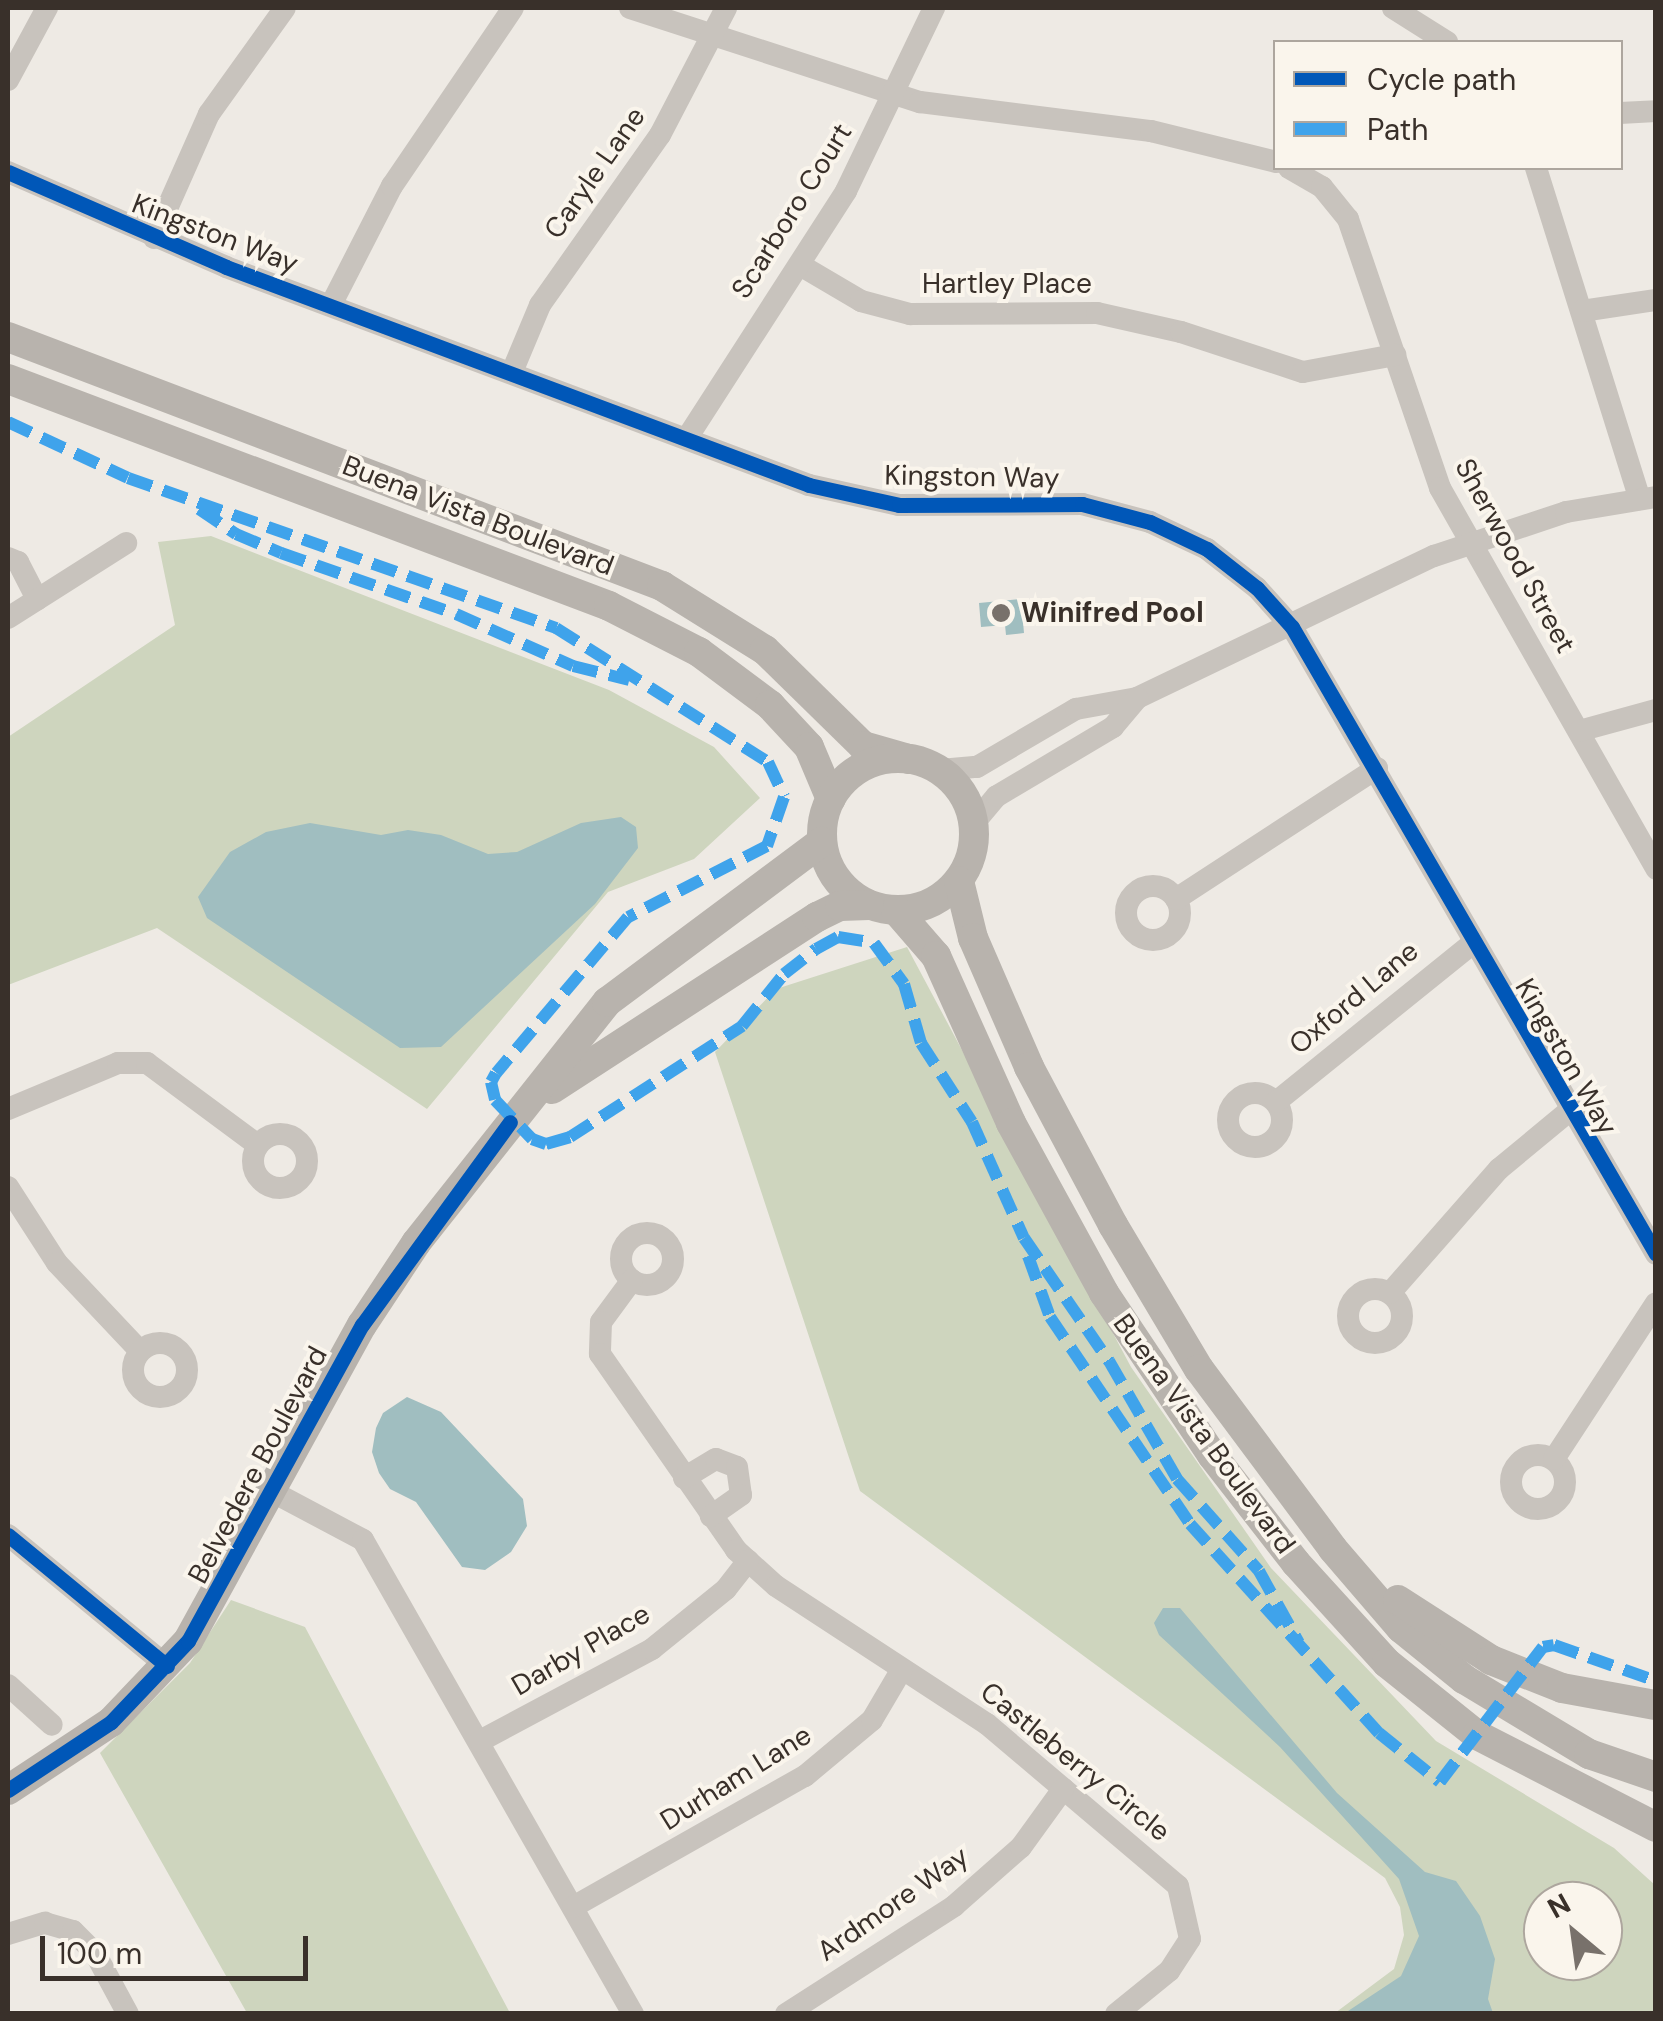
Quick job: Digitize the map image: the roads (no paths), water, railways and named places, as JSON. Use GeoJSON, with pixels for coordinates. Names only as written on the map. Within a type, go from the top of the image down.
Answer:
{"type":"FeatureCollection","features":[{"type":"Feature","properties":{"kind":"main road","name":"Buena Vista Boulevard"},"geometry":{"type":"LineString","coordinates":[[8,337],[662,586],[765,650],[864,746],[940,770]]}},
{"type":"Feature","properties":{"kind":"main road","name":"Buena Vista Boulevard"},"geometry":{"type":"LineString","coordinates":[[8,379],[609,606],[684,644],[770,705],[810,747],[831,799]]}},
{"type":"Feature","properties":{"kind":"main road"},"geometry":{"type":"LineString","coordinates":[[822,842],[831,799],[864,766],[909,759]]}},
{"type":"Feature","properties":{"kind":"main road"},"geometry":{"type":"LineString","coordinates":[[940,770],[956,784],[974,823]]}},
{"type":"Feature","properties":{"kind":"main road","name":"Buena Vista Boulevard"},"geometry":{"type":"LineString","coordinates":[[974,823],[969,863],[959,881],[973,938],[1028,1066],[1113,1225],[1199,1369],[1333,1550],[1400,1628],[1464,1679],[1589,1754],[1656,1777]]}},
{"type":"Feature","properties":{"kind":"main road","name":"Buena Vista Boulevard"},"geometry":{"type":"LineString","coordinates":[[822,842],[837,880],[883,908],[936,956],[1042,1185],[1132,1338],[1296,1563],[1387,1662],[1475,1734],[1544,1775],[1656,1827]]}},
{"type":"Feature","properties":{"kind":"main road","name":"Belvedere Boulevard"},"geometry":{"type":"LineString","coordinates":[[8,1790],[111,1722],[167,1666],[217,1597],[362,1325],[510,1122],[636,976],[806,860],[822,842]]}},
{"type":"Feature","properties":{"kind":"main road"},"geometry":{"type":"LineString","coordinates":[[883,908],[920,908],[959,881]]}},
{"type":"Feature","properties":{"kind":"main road","name":"Belvedere Boulevard"},"geometry":{"type":"LineString","coordinates":[[510,1122],[571,1075],[817,917],[840,906],[883,908]]}},
{"type":"Feature","properties":{"kind":"main road"},"geometry":{"type":"LineString","coordinates":[[1333,1550],[1422,1620],[1491,1660],[1562,1688],[1656,1705]]}},
{"type":"Feature","properties":{"kind":"street"},"geometry":{"type":"LineString","coordinates":[[8,80],[47,8]]}},
{"type":"Feature","properties":{"kind":"street"},"geometry":{"type":"LineString","coordinates":[[154,238],[209,114],[285,8]]}},
{"type":"Feature","properties":{"kind":"street"},"geometry":{"type":"LineString","coordinates":[[331,305],[392,186],[514,8]]}},
{"type":"Feature","properties":{"kind":"street"},"geometry":{"type":"LineString","coordinates":[[630,8],[895,94],[993,116],[1178,135],[1273,161]]}},
{"type":"Feature","properties":{"kind":"street","name":"Caryle Lane"},"geometry":{"type":"LineString","coordinates":[[512,372],[540,305],[660,135],[726,8]]}},
{"type":"Feature","properties":{"kind":"street","name":"Scarboro Court"},"geometry":{"type":"LineString","coordinates":[[687,438],[722,374],[800,265],[895,94],[934,8]]}},
{"type":"Feature","properties":{"kind":"street"},"geometry":{"type":"LineString","coordinates":[[1404,10],[1444,40]]}},
{"type":"Feature","properties":{"kind":"street"},"geometry":{"type":"LineString","coordinates":[[1623,113],[1656,111]]}},
{"type":"Feature","properties":{"kind":"street","name":"Sherwood Street"},"geometry":{"type":"LineString","coordinates":[[1292,170],[1322,188],[1348,219],[1432,470],[1656,868]]}},
{"type":"Feature","properties":{"kind":"street"},"geometry":{"type":"LineString","coordinates":[[940,770],[977,767],[1076,708],[1137,698],[1470,542],[1566,512],[1648,498],[1537,170]]}},
{"type":"Feature","properties":{"kind":"street","name":"Kingston Way"},"geometry":{"type":"LineString","coordinates":[[8,172],[154,238],[854,498],[933,506],[1046,500],[1119,511],[1208,549],[1258,588],[1292,627],[1377,768],[1568,1112],[1656,1254]]}},
{"type":"Feature","properties":{"kind":"street","name":"Hartley Place"},"geometry":{"type":"LineString","coordinates":[[800,265],[861,301],[910,314],[1097,314],[1182,332],[1303,372],[1395,355]]}},
{"type":"Feature","properties":{"kind":"street"},"geometry":{"type":"LineString","coordinates":[[1582,310],[1656,300]]}},
{"type":"Feature","properties":{"kind":"street"},"geometry":{"type":"LineString","coordinates":[[8,618],[126,542]]}},
{"type":"Feature","properties":{"kind":"street"},"geometry":{"type":"LineString","coordinates":[[8,558],[18,562],[37,599]]}},
{"type":"Feature","properties":{"kind":"street"},"geometry":{"type":"LineString","coordinates":[[974,823],[996,796],[1113,727],[1137,698]]}},
{"type":"Feature","properties":{"kind":"street"},"geometry":{"type":"LineString","coordinates":[[1580,731],[1656,710]]}},
{"type":"Feature","properties":{"kind":"street"},"geometry":{"type":"LineString","coordinates":[[1176,899],[1377,768]]}},
{"type":"Feature","properties":{"kind":"street","name":"Oxford Lane"},"geometry":{"type":"LineString","coordinates":[[1276,1102],[1473,943]]}},
{"type":"Feature","properties":{"kind":"street"},"geometry":{"type":"LineString","coordinates":[[8,1108],[118,1064],[147,1063],[258,1145]]}},
{"type":"Feature","properties":{"kind":"street"},"geometry":{"type":"LineString","coordinates":[[1390,1293],[1499,1169],[1568,1112]]}},
{"type":"Feature","properties":{"kind":"street"},"geometry":{"type":"LineString","coordinates":[[8,1187],[57,1263],[140,1351]]}},
{"type":"Feature","properties":{"kind":"street","name":"Castleberry Circle"},"geometry":{"type":"LineString","coordinates":[[632,1280],[601,1322],[600,1354],[711,1516],[748,1561],[987,1724],[1178,1886],[1188,1915],[1190,1939],[1181,1956],[1116,2014]]}},
{"type":"Feature","properties":{"kind":"street"},"geometry":{"type":"LineString","coordinates":[[1554,1459],[1656,1303]]}},
{"type":"Feature","properties":{"kind":"street"},"geometry":{"type":"LineString","coordinates":[[684,1478],[716,1458],[737,1467],[742,1495],[711,1516]]}},
{"type":"Feature","properties":{"kind":"street"},"geometry":{"type":"LineString","coordinates":[[271,1491],[363,1540],[634,2014]]}},
{"type":"Feature","properties":{"kind":"street"},"geometry":{"type":"LineString","coordinates":[[8,1535],[167,1666]]}},
{"type":"Feature","properties":{"kind":"street","name":"Darby Place"},"geometry":{"type":"LineString","coordinates":[[480,1741],[652,1649],[726,1589],[748,1561]]}},
{"type":"Feature","properties":{"kind":"street","name":"Durham Lane"},"geometry":{"type":"LineString","coordinates":[[573,1906],[805,1776],[872,1720],[902,1668]]}},
{"type":"Feature","properties":{"kind":"street"},"geometry":{"type":"LineString","coordinates":[[8,1685],[52,1724]]}},
{"type":"Feature","properties":{"kind":"street","name":"Ardmore Way"},"geometry":{"type":"LineString","coordinates":[[786,2014],[954,1906],[1021,1847],[1063,1789]]}},
{"type":"Feature","properties":{"kind":"street"},"geometry":{"type":"LineString","coordinates":[[8,1934],[46,1923],[73,1931],[94,1954],[128,2014]]}},
{"type":"Feature","properties":{"kind":"water","name":"Winifred Pool"},"geometry":{"type":"Polygon","coordinates":[[[1021,599],[1024,633],[1006,635],[1005,625],[981,627],[979,603],[1021,599]]]}},
{"type":"Feature","properties":{"kind":"water"},"geometry":{"type":"Polygon","coordinates":[[[621,817],[636,827],[638,848],[595,904],[441,1047],[400,1048],[207,918],[198,897],[230,852],[266,832],[310,823],[381,835],[408,830],[441,835],[488,854],[517,852],[581,823],[621,817]]]}},
{"type":"Feature","properties":{"kind":"water"},"geometry":{"type":"Polygon","coordinates":[[[407,1397],[441,1412],[523,1499],[527,1526],[511,1552],[485,1570],[462,1567],[416,1502],[390,1489],[379,1473],[372,1452],[376,1428],[383,1413],[407,1397]]]}},
{"type":"Feature","properties":{"kind":"water"},"geometry":{"type":"Polygon","coordinates":[[[1163,1608],[1180,1608],[1337,1793],[1425,1872],[1456,1881],[1480,1916],[1495,1959],[1488,1999],[1493,2013],[1345,2013],[1401,1976],[1419,1936],[1399,1879],[1280,1747],[1159,1635],[1154,1623],[1163,1608]]]}},
{"type":"Feature","properties":{"kind":"place","name":"Winifred Pool"},"geometry":{"type":"Point","coordinates":[1001,613]}}]}
